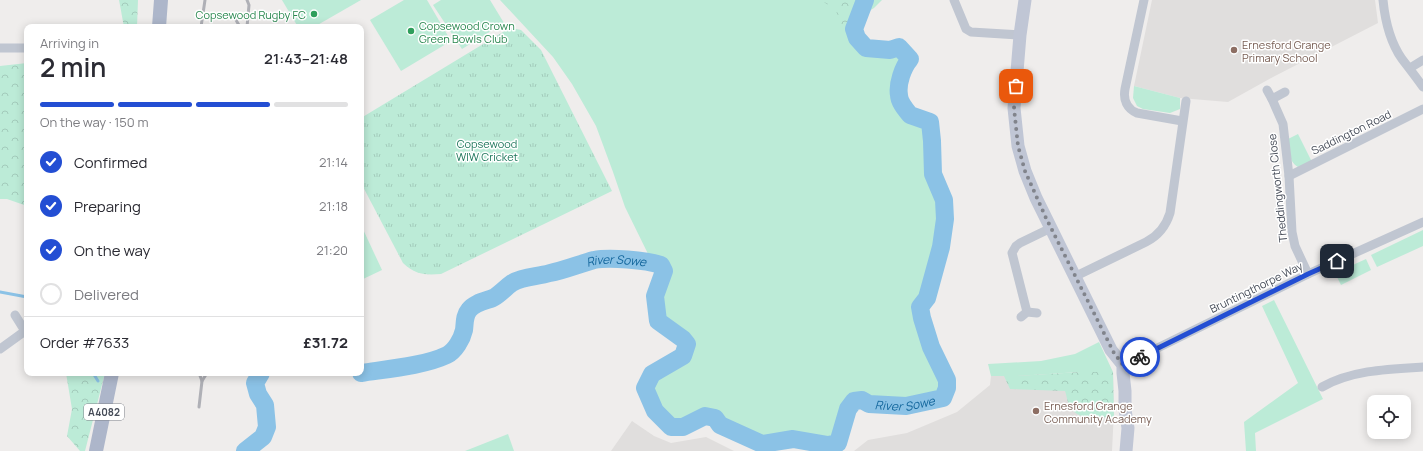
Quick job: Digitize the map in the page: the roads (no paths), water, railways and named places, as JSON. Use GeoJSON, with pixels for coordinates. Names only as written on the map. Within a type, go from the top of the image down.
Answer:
{"type":"FeatureCollection","features":[{"type":"Feature","properties":{"kind":"main road"},"geometry":{"type":"LineString","coordinates":[[159,24],[161,0]]}},
{"type":"Feature","properties":{"kind":"main road","name":"A4082"},"geometry":{"type":"LineString","coordinates":[[96,451],[111,376]]}},
{"type":"Feature","properties":{"kind":"street"},"geometry":{"type":"LineString","coordinates":[[1025,0],[1020,35],[1014,108],[1018,146],[1025,171],[1051,228],[1076,276],[1111,350],[1123,365],[1128,428],[1126,451]]}},
{"type":"Feature","properties":{"kind":"street"},"geometry":{"type":"LineString","coordinates":[[1144,0],[1125,89],[1125,100],[1131,110],[1136,114],[1182,121]]}},
{"type":"Feature","properties":{"kind":"street"},"geometry":{"type":"LineString","coordinates":[[1383,0],[1387,24],[1393,42],[1402,59],[1423,86]]}},
{"type":"Feature","properties":{"kind":"street"},"geometry":{"type":"LineString","coordinates":[[957,1],[966,29],[971,32],[1020,35]]}},
{"type":"Feature","properties":{"kind":"street"},"geometry":{"type":"LineString","coordinates":[[0,48],[24,48]]}},
{"type":"Feature","properties":{"kind":"street"},"geometry":{"type":"LineString","coordinates":[[1410,68],[1423,60]]}},
{"type":"Feature","properties":{"kind":"street","name":"Theddingworth Close"},"geometry":{"type":"LineString","coordinates":[[1267,90],[1283,124],[1289,176],[1292,232],[1295,246],[1308,274]]}},
{"type":"Feature","properties":{"kind":"street"},"geometry":{"type":"LineString","coordinates":[[1272,99],[1285,92]]}},
{"type":"Feature","properties":{"kind":"street"},"geometry":{"type":"LineString","coordinates":[[1076,276],[1146,242],[1155,237],[1162,229],[1170,213],[1186,101]]}},
{"type":"Feature","properties":{"kind":"street","name":"Saddington Road"},"geometry":{"type":"LineString","coordinates":[[1289,176],[1423,110]]}},
{"type":"Feature","properties":{"kind":"street","name":"Bruntingthorpe Way"},"geometry":{"type":"LineString","coordinates":[[1123,365],[1308,274],[1423,222]]}},
{"type":"Feature","properties":{"kind":"street"},"geometry":{"type":"LineString","coordinates":[[1037,313],[1024,314],[1012,253],[1016,246],[1020,243],[1051,228]]}},
{"type":"Feature","properties":{"kind":"street"},"geometry":{"type":"LineString","coordinates":[[15,315],[24,329]]}},
{"type":"Feature","properties":{"kind":"street"},"geometry":{"type":"LineString","coordinates":[[0,349],[24,332]]}},
{"type":"Feature","properties":{"kind":"street"},"geometry":{"type":"LineString","coordinates":[[1322,387],[1349,375],[1423,367]]}},
{"type":"Feature","properties":{"kind":"waterway","name":"River Sowe"},"geometry":{"type":"LineString","coordinates":[[364,373],[428,362],[447,355],[453,351],[462,337],[467,312],[480,302],[498,295],[512,283],[526,278],[556,272],[594,260],[618,259],[654,263],[661,265],[664,271],[655,296],[658,321],[683,339],[687,344],[683,356],[652,374],[645,388],[655,411],[671,427],[683,427],[705,416],[715,418],[720,425],[762,444],[793,439],[828,445],[838,443],[848,409],[854,401],[862,400],[869,404],[906,406],[943,398],[947,388],[947,380],[931,347],[920,307],[927,298],[941,247],[945,219],[944,200],[933,174],[930,122],[910,115],[899,98],[901,76],[910,59],[899,47],[890,50],[866,48],[857,38],[854,29],[865,0]]}},
{"type":"Feature","properties":{"kind":"waterway"},"geometry":{"type":"LineString","coordinates":[[0,292],[24,296]]}},
{"type":"Feature","properties":{"kind":"waterway"},"geometry":{"type":"LineString","coordinates":[[95,376],[98,381]]}},
{"type":"Feature","properties":{"kind":"waterway","name":"River Sowe"},"geometry":{"type":"LineString","coordinates":[[245,451],[263,437],[267,427],[265,405],[258,394],[255,383],[259,376]]}},
{"type":"Feature","properties":{"kind":"railway"},"geometry":{"type":"LineString","coordinates":[[201,24],[205,0]]}},
{"type":"Feature","properties":{"kind":"railway"},"geometry":{"type":"LineString","coordinates":[[247,0],[249,5],[247,24]]}},
{"type":"Feature","properties":{"kind":"railway"},"geometry":{"type":"LineString","coordinates":[[236,20],[238,24]]}},
{"type":"Feature","properties":{"kind":"railway"},"geometry":{"type":"LineString","coordinates":[[199,407],[202,381],[200,376]]}},
{"type":"Feature","properties":{"kind":"railway"},"geometry":{"type":"LineString","coordinates":[[202,381],[205,376]]}},
{"type":"Feature","properties":{"kind":"place","name":"Copsewood Rugby FC"},"geometry":{"type":"Point","coordinates":[314,14]}},
{"type":"Feature","properties":{"kind":"place","name":"Copsewood Crown Green Bowls Club"},"geometry":{"type":"Point","coordinates":[411,31]}},
{"type":"Feature","properties":{"kind":"place","name":"Ernesford Grange Primary School"},"geometry":{"type":"Point","coordinates":[1234,50]}},
{"type":"Feature","properties":{"kind":"place","name":"Ernesford Grange Community Academy"},"geometry":{"type":"Point","coordinates":[1036,411]}},
{"type":"Feature","properties":{"kind":"park label","name":"Copsewood WIW Cricket"},"geometry":{"type":"Point","coordinates":[487,149]}}]}
